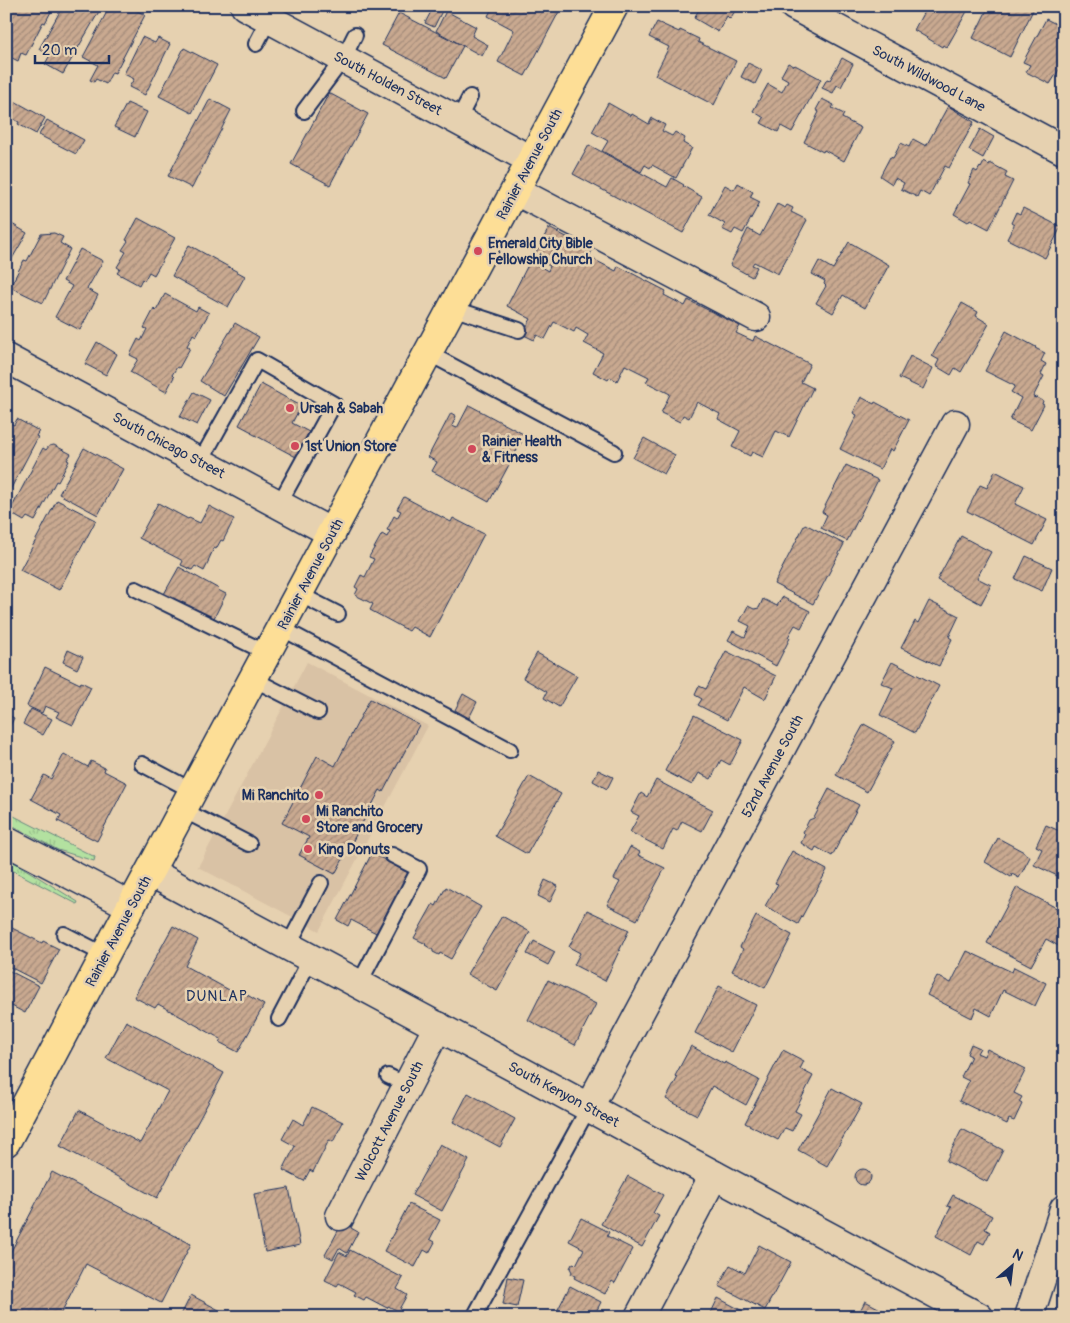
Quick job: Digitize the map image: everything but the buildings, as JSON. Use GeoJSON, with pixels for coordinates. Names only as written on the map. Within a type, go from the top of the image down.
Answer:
{"type":"FeatureCollection","features":[{"type":"Feature","properties":{"kind":"main road","name":"Rainier Avenue South"},"geometry":{"type":"LineString","coordinates":[[6,1142],[614,6]]}},
{"type":"Feature","properties":{"kind":"street","name":"South Holden Street"},"geometry":{"type":"LineString","coordinates":[[245,6],[343,59],[464,109],[531,160]]}},
{"type":"Feature","properties":{"kind":"street","name":"South Wildwood Lane"},"geometry":{"type":"LineString","coordinates":[[794,6],[1063,150]]}},
{"type":"Feature","properties":{"kind":"street"},"geometry":{"type":"LineString","coordinates":[[516,191],[756,316]]}},
{"type":"Feature","properties":{"kind":"street","name":"South Chicago Street"},"geometry":{"type":"LineString","coordinates":[[6,358],[332,533]]}},
{"type":"Feature","properties":{"kind":"street","name":"52nd Avenue South"},"geometry":{"type":"LineString","coordinates":[[589,1107],[955,424]]}},
{"type":"Feature","properties":{"kind":"street"},"geometry":{"type":"LineString","coordinates":[[6,841],[131,906]]}},
{"type":"Feature","properties":{"kind":"street","name":"South Kenyon Street"},"geometry":{"type":"LineString","coordinates":[[150,872],[979,1317]]}},
{"type":"Feature","properties":{"kind":"street","name":"Wolcott Avenue South"},"geometry":{"type":"LineString","coordinates":[[340,1216],[398,1081],[438,1026]]}},
{"type":"Feature","properties":{"kind":"street"},"geometry":{"type":"LineString","coordinates":[[639,1317],[714,1175]]}},
{"type":"Feature","properties":{"kind":"street"},"geometry":{"type":"LineString","coordinates":[[1029,1317],[1064,1209]]}},
{"type":"Feature","properties":{"kind":"lane"},"geometry":{"type":"LineString","coordinates":[[256,44],[269,19]]}},
{"type":"Feature","properties":{"kind":"lane"},"geometry":{"type":"LineString","coordinates":[[304,111],[343,59],[356,35]]}},
{"type":"Feature","properties":{"kind":"lane"},"geometry":{"type":"LineString","coordinates":[[452,308],[519,330]]}},
{"type":"Feature","properties":{"kind":"lane"},"geometry":{"type":"LineString","coordinates":[[428,353],[614,452]]}},
{"type":"Feature","properties":{"kind":"lane"},"geometry":{"type":"LineString","coordinates":[[200,462],[257,360],[334,404],[280,504]]}},
{"type":"Feature","properties":{"kind":"lane"},"geometry":{"type":"LineString","coordinates":[[136,589],[267,653]]}},
{"type":"Feature","properties":{"kind":"lane"},"geometry":{"type":"LineString","coordinates":[[299,594],[338,614]]}},
{"type":"Feature","properties":{"kind":"lane"},"geometry":{"type":"LineString","coordinates":[[280,628],[510,750]]}},
{"type":"Feature","properties":{"kind":"lane"},"geometry":{"type":"LineString","coordinates":[[254,679],[318,712]]}},
{"type":"Feature","properties":{"kind":"lane"},"geometry":{"type":"LineString","coordinates":[[142,764],[249,844]]}},
{"type":"Feature","properties":{"kind":"lane"},"geometry":{"type":"LineString","coordinates":[[359,984],[419,868],[392,855]]}},
{"type":"Feature","properties":{"kind":"lane"},"geometry":{"type":"LineString","coordinates":[[279,1019],[321,883]]}},
{"type":"Feature","properties":{"kind":"lane"},"geometry":{"type":"LineString","coordinates":[[64,934],[105,955]]}},
{"type":"Feature","properties":{"kind":"lane"},"geometry":{"type":"LineString","coordinates":[[474,1317],[589,1107]]}},
{"type":"Feature","properties":{"kind":"shaded area"},"geometry":{"type":"Polygon","coordinates":[[[307,662],[428,726],[319,931],[198,867],[307,662]]]}},
{"type":"Feature","properties":{"kind":"green space"},"geometry":{"type":"Polygon","coordinates":[[[8,813],[95,857],[94,861],[58,850],[6,822],[8,813]]]}},
{"type":"Feature","properties":{"kind":"green space"},"geometry":{"type":"Polygon","coordinates":[[[6,857],[78,902],[77,904],[6,867],[6,857]]]}},
{"type":"Feature","properties":{"kind":"place","name":"Emerald City Bible Fellowship Church"},"geometry":{"type":"Point","coordinates":[478,251]}},
{"type":"Feature","properties":{"kind":"place","name":"Ursah & Sabah"},"geometry":{"type":"Point","coordinates":[290,408]}},
{"type":"Feature","properties":{"kind":"place","name":"1st Union Store"},"geometry":{"type":"Point","coordinates":[295,446]}},
{"type":"Feature","properties":{"kind":"place","name":"Rainier Health & Fitness"},"geometry":{"type":"Point","coordinates":[472,449]}},
{"type":"Feature","properties":{"kind":"place","name":"Mi Ranchito"},"geometry":{"type":"Point","coordinates":[319,795]}},
{"type":"Feature","properties":{"kind":"place","name":"Mi Ranchito Store and Grocery"},"geometry":{"type":"Point","coordinates":[306,819]}},
{"type":"Feature","properties":{"kind":"place","name":"King Donuts"},"geometry":{"type":"Point","coordinates":[308,849]}},
{"type":"Feature","properties":{"kind":"district","name":"DUNLAP"},"geometry":{"type":"Point","coordinates":[217,996]}}]}
